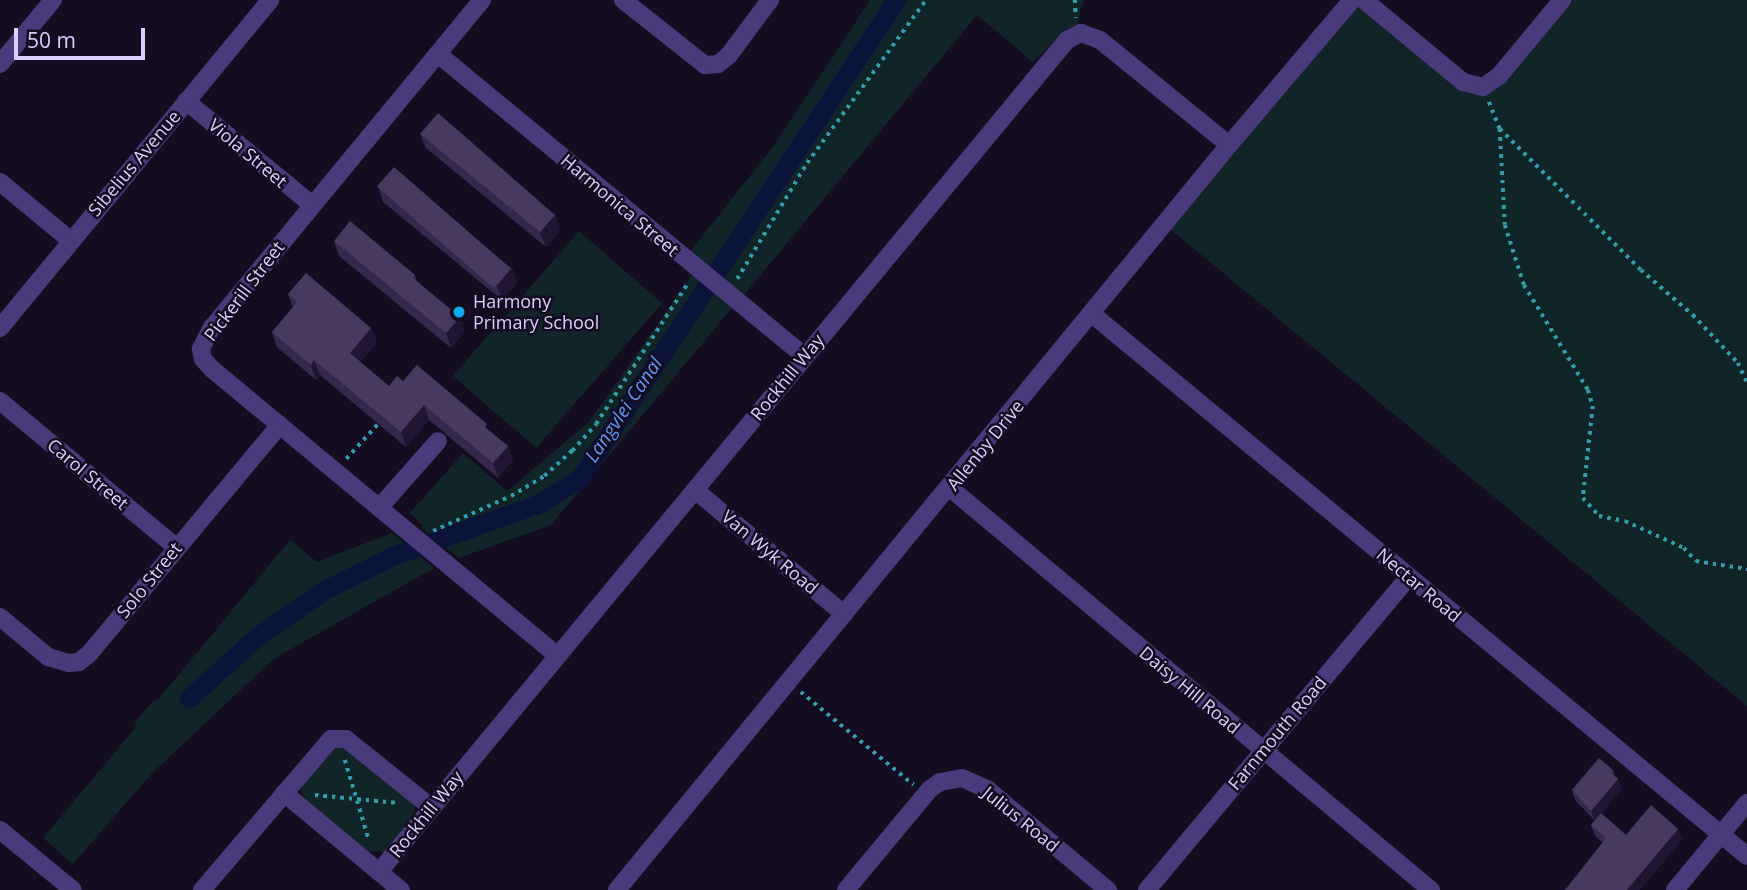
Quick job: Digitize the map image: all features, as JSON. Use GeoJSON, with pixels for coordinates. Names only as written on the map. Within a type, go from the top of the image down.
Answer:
{"type":"FeatureCollection","features":[{"type":"Feature","properties":{"kind":"street"},"geometry":{"type":"LineString","coordinates":[[0,64],[53,0]]}},
{"type":"Feature","properties":{"kind":"street","name":"Sibelius Avenue"},"geometry":{"type":"LineString","coordinates":[[0,328],[270,0]]}},
{"type":"Feature","properties":{"kind":"street","name":"Pickerill Street"},"geometry":{"type":"LineString","coordinates":[[481,0],[212,327],[201,349],[203,359],[212,369],[557,654]]}},
{"type":"Feature","properties":{"kind":"street"},"geometry":{"type":"LineString","coordinates":[[623,0],[705,65],[718,64],[729,55],[770,0]]}},
{"type":"Feature","properties":{"kind":"street","name":"Allenby Drive"},"geometry":{"type":"LineString","coordinates":[[617,890],[1093,314],[1229,145],[1352,0]]}},
{"type":"Feature","properties":{"kind":"street"},"geometry":{"type":"LineString","coordinates":[[1364,0],[1463,82],[1483,87],[1499,76],[1562,0]]}},
{"type":"Feature","properties":{"kind":"street","name":"Rockhill Way"},"geometry":{"type":"LineString","coordinates":[[379,872],[804,356],[1072,36],[1087,34],[1100,40],[1229,145]]}},
{"type":"Feature","properties":{"kind":"street","name":"Harmonica Street"},"geometry":{"type":"LineString","coordinates":[[438,54],[804,356]]}},
{"type":"Feature","properties":{"kind":"street","name":"Viola Street"},"geometry":{"type":"LineString","coordinates":[[186,101],[311,204]]}},
{"type":"Feature","properties":{"kind":"street"},"geometry":{"type":"LineString","coordinates":[[0,182],[70,240]]}},
{"type":"Feature","properties":{"kind":"street","name":"Nectar Road"},"geometry":{"type":"LineString","coordinates":[[1093,314],[1747,856]]}},
{"type":"Feature","properties":{"kind":"street","name":"Carol Street"},"geometry":{"type":"LineString","coordinates":[[0,401],[176,547]]}},
{"type":"Feature","properties":{"kind":"street","name":"Solo Street"},"geometry":{"type":"LineString","coordinates":[[0,617],[48,657],[69,663],[79,662],[89,654],[279,425]]}},
{"type":"Feature","properties":{"kind":"street"},"geometry":{"type":"LineString","coordinates":[[379,508],[438,441]]}},
{"type":"Feature","properties":{"kind":"street","name":"Daisy Hill Road"},"geometry":{"type":"LineString","coordinates":[[950,488],[1431,890]]}},
{"type":"Feature","properties":{"kind":"street","name":"Van Wyk Road"},"geometry":{"type":"LineString","coordinates":[[695,490],[844,614]]}},
{"type":"Feature","properties":{"kind":"street","name":"Farnmouth Road"},"geometry":{"type":"LineString","coordinates":[[1147,890],[1409,577]]}},
{"type":"Feature","properties":{"kind":"street"},"geometry":{"type":"LineString","coordinates":[[202,890],[324,743],[338,736],[346,739],[431,807]]}},
{"type":"Feature","properties":{"kind":"street","name":"Julius Road"},"geometry":{"type":"LineString","coordinates":[[846,890],[930,789],[950,779],[975,782],[1089,884],[1108,890]]}},
{"type":"Feature","properties":{"kind":"street"},"geometry":{"type":"LineString","coordinates":[[285,793],[401,890]]}},
{"type":"Feature","properties":{"kind":"street"},"geometry":{"type":"LineString","coordinates":[[1675,890],[1747,803]]}},
{"type":"Feature","properties":{"kind":"street"},"geometry":{"type":"LineString","coordinates":[[0,830],[73,890]]}},
{"type":"Feature","properties":{"kind":"path"},"geometry":{"type":"LineString","coordinates":[[416,538],[511,496],[544,476],[572,451],[807,163],[926,0]]}},
{"type":"Feature","properties":{"kind":"path"},"geometry":{"type":"LineString","coordinates":[[1483,87],[1500,129],[1505,225],[1524,285],[1588,390],[1592,406],[1583,498],[1599,516],[1625,521],[1684,548],[1696,561],[1747,569]]}},
{"type":"Feature","properties":{"kind":"path"},"geometry":{"type":"LineString","coordinates":[[1500,129],[1547,179],[1641,270],[1693,315],[1738,363],[1747,368]]}},
{"type":"Feature","properties":{"kind":"path"},"geometry":{"type":"LineString","coordinates":[[1738,363],[1747,382]]}},
{"type":"Feature","properties":{"kind":"path"},"geometry":{"type":"LineString","coordinates":[[335,472],[378,424]]}},
{"type":"Feature","properties":{"kind":"path"},"geometry":{"type":"LineString","coordinates":[[789,681],[914,784],[923,798]]}},
{"type":"Feature","properties":{"kind":"path"},"geometry":{"type":"LineString","coordinates":[[338,736],[379,872]]}},
{"type":"Feature","properties":{"kind":"path"},"geometry":{"type":"LineString","coordinates":[[285,793],[431,807]]}},
{"type":"Feature","properties":{"kind":"green space"},"geometry":{"type":"Polygon","coordinates":[[[870,0],[1085,0],[1081,6],[1078,25],[1066,29],[1033,62],[977,15],[743,296],[689,253],[775,144],[870,0]]]}},
{"type":"Feature","properties":{"kind":"green space"},"geometry":{"type":"Polygon","coordinates":[[[1352,0],[1483,87],[1562,0],[1747,0],[1747,706],[1164,224],[1352,0]]]}},
{"type":"Feature","properties":{"kind":"green space"},"geometry":{"type":"Polygon","coordinates":[[[579,231],[662,303],[536,448],[453,376],[579,231]]]}},
{"type":"Feature","properties":{"kind":"green space"},"geometry":{"type":"Polygon","coordinates":[[[692,275],[732,308],[551,525],[459,558],[421,528],[423,525],[410,513],[463,453],[507,491],[589,422],[692,275]]]}},
{"type":"Feature","properties":{"kind":"green space"},"geometry":{"type":"Polygon","coordinates":[[[392,533],[434,568],[275,658],[154,771],[73,864],[43,838],[137,726],[134,723],[154,700],[157,701],[290,540],[317,562],[392,533]]]}},
{"type":"Feature","properties":{"kind":"green space"},"geometry":{"type":"Polygon","coordinates":[[[338,745],[348,746],[409,797],[415,807],[414,818],[386,852],[366,851],[305,800],[301,790],[304,780],[329,749],[338,745]]]}},
{"type":"Feature","properties":{"kind":"building"},"geometry":{"type":"Polygon","coordinates":[[[438,113],[555,215],[540,232],[420,134],[438,113]]]}},
{"type":"Feature","properties":{"kind":"building"},"geometry":{"type":"Polygon","coordinates":[[[394,167],[511,269],[494,288],[377,187],[394,167]]]}},
{"type":"Feature","properties":{"kind":"building"},"geometry":{"type":"Polygon","coordinates":[[[350,221],[460,317],[446,333],[334,241],[350,221]]]}},
{"type":"Feature","properties":{"kind":"building"},"geometry":{"type":"Polygon","coordinates":[[[306,273],[371,328],[350,353],[389,386],[397,376],[403,381],[417,365],[487,424],[485,427],[508,446],[493,463],[424,405],[401,432],[314,360],[311,365],[272,332],[297,302],[288,294],[306,273]]]}},
{"type":"Feature","properties":{"kind":"building"},"geometry":{"type":"Polygon","coordinates":[[[1599,758],[1613,770],[1611,773],[1618,779],[1591,811],[1572,790],[1599,758]]]}},
{"type":"Feature","properties":{"kind":"building"},"geometry":{"type":"Polygon","coordinates":[[[1651,805],[1678,829],[1627,890],[1565,890],[1606,838],[1591,825],[1601,813],[1626,835],[1651,805]]]}},
{"type":"Feature","properties":{"kind":"waterway","name":"Langvlei Canal"},"geometry":{"type":"LineString","coordinates":[[189,698],[259,635],[326,589],[395,555],[540,503],[580,478],[896,0]]}},
{"type":"Feature","properties":{"kind":"place","name":"Harmony Primary School"},"geometry":{"type":"Point","coordinates":[459,312]}}]}
